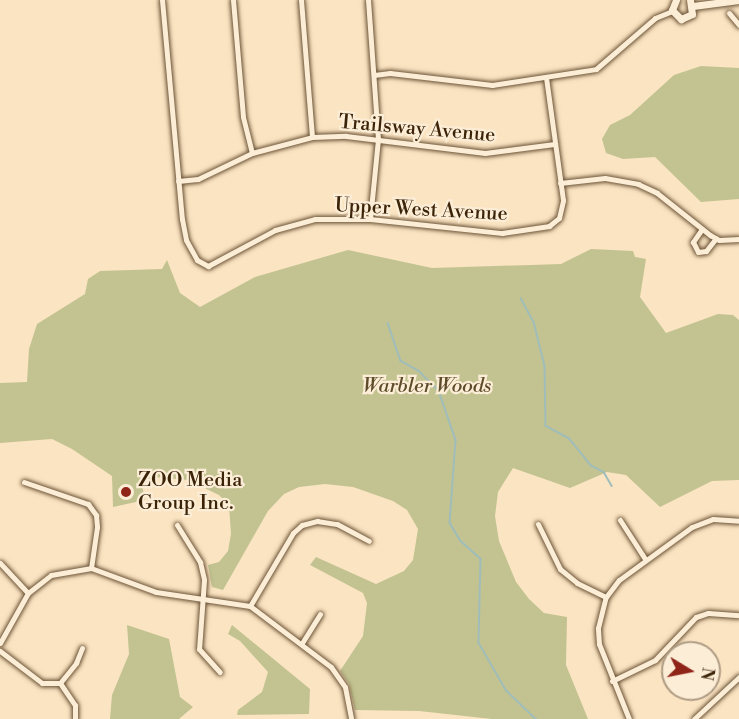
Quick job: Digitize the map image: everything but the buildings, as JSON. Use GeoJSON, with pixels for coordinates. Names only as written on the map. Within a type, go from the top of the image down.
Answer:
{"type":"FeatureCollection","features":[{"type":"Feature","properties":{"kind":"street","name":"Upper West Avenue"},"geometry":{"type":"LineString","coordinates":[[162,0],[178,181],[186,240],[197,260],[208,266],[275,230],[315,219],[370,219],[502,232],[549,226],[563,209],[546,78]]}},
{"type":"Feature","properties":{"kind":"street"},"geometry":{"type":"LineString","coordinates":[[232,0],[243,117],[252,153]]}},
{"type":"Feature","properties":{"kind":"street"},"geometry":{"type":"LineString","coordinates":[[301,0],[312,137]]}},
{"type":"Feature","properties":{"kind":"street"},"geometry":{"type":"LineString","coordinates":[[368,0],[378,139],[370,219]]}},
{"type":"Feature","properties":{"kind":"street"},"geometry":{"type":"LineString","coordinates":[[672,11],[675,0]]}},
{"type":"Feature","properties":{"kind":"street"},"geometry":{"type":"LineString","coordinates":[[672,11],[679,19],[686,19],[692,3],[739,0]]}},
{"type":"Feature","properties":{"kind":"street"},"geometry":{"type":"LineString","coordinates":[[374,75],[390,73],[492,85],[596,69],[655,18],[672,11]]}},
{"type":"Feature","properties":{"kind":"street"},"geometry":{"type":"LineString","coordinates":[[729,13],[733,22],[739,25]]}},
{"type":"Feature","properties":{"kind":"street","name":"Trailsway Avenue"},"geometry":{"type":"LineString","coordinates":[[178,181],[198,179],[252,153],[312,137],[378,139],[485,153],[554,144]]}},
{"type":"Feature","properties":{"kind":"street"},"geometry":{"type":"LineString","coordinates":[[560,183],[605,178],[638,184],[657,193],[716,238],[739,239]]}},
{"type":"Feature","properties":{"kind":"street"},"geometry":{"type":"LineString","coordinates":[[702,229],[693,242],[699,252],[706,252],[716,238]]}},
{"type":"Feature","properties":{"kind":"street"},"geometry":{"type":"LineString","coordinates":[[24,482],[88,504],[97,527],[91,568]]}},
{"type":"Feature","properties":{"kind":"street"},"geometry":{"type":"LineString","coordinates":[[629,719],[599,644],[598,628],[606,597],[619,580],[692,527],[713,519],[739,521]]}},
{"type":"Feature","properties":{"kind":"street"},"geometry":{"type":"LineString","coordinates":[[250,606],[293,533],[302,525],[317,520],[337,524],[369,541]]}},
{"type":"Feature","properties":{"kind":"street"},"geometry":{"type":"LineString","coordinates":[[620,520],[645,559]]}},
{"type":"Feature","properties":{"kind":"street"},"geometry":{"type":"LineString","coordinates":[[538,524],[560,569],[577,583],[606,597]]}},
{"type":"Feature","properties":{"kind":"street"},"geometry":{"type":"LineString","coordinates":[[177,525],[200,562],[204,597],[198,644],[220,672]]}},
{"type":"Feature","properties":{"kind":"street"},"geometry":{"type":"LineString","coordinates":[[0,563],[28,593]]}},
{"type":"Feature","properties":{"kind":"street"},"geometry":{"type":"LineString","coordinates":[[0,643],[28,593],[51,575],[91,568],[156,592],[204,597],[250,606],[331,667],[345,687],[351,719]]}},
{"type":"Feature","properties":{"kind":"street"},"geometry":{"type":"LineString","coordinates":[[612,681],[655,660],[696,617],[708,613],[739,615]]}},
{"type":"Feature","properties":{"kind":"street"},"geometry":{"type":"LineString","coordinates":[[302,644],[320,614]]}},
{"type":"Feature","properties":{"kind":"street"},"geometry":{"type":"LineString","coordinates":[[60,683],[76,663],[82,648]]}},
{"type":"Feature","properties":{"kind":"street"},"geometry":{"type":"LineString","coordinates":[[0,651],[25,674],[42,683],[60,683]]}},
{"type":"Feature","properties":{"kind":"street"},"geometry":{"type":"LineString","coordinates":[[694,719],[739,677]]}},
{"type":"Feature","properties":{"kind":"street"},"geometry":{"type":"LineString","coordinates":[[60,683],[75,705],[75,719]]}},
{"type":"Feature","properties":{"kind":"green space"},"geometry":{"type":"Polygon","coordinates":[[[701,66],[739,68],[739,199],[701,202],[655,157],[623,159],[606,153],[602,139],[610,125],[630,115],[674,75],[701,66]]]}},
{"type":"Feature","properties":{"kind":"green space","name":"Warbler Woods"},"geometry":{"type":"Polygon","coordinates":[[[591,249],[633,251],[635,257],[646,259],[640,297],[666,333],[718,314],[733,315],[739,320],[739,480],[712,481],[660,507],[626,475],[607,472],[570,488],[513,468],[498,492],[495,516],[499,541],[516,582],[529,599],[544,613],[567,617],[566,665],[588,719],[492,719],[419,711],[355,710],[349,684],[340,671],[363,636],[367,603],[363,593],[310,565],[316,557],[376,584],[404,571],[413,560],[418,529],[407,510],[393,501],[353,487],[325,484],[299,487],[284,494],[268,511],[223,590],[212,587],[208,565],[219,562],[228,551],[231,534],[229,505],[219,495],[188,480],[154,477],[142,485],[145,500],[113,507],[112,476],[72,449],[52,439],[0,443],[0,383],[27,382],[29,349],[37,324],[85,294],[88,279],[100,271],[162,269],[167,260],[180,293],[200,307],[255,277],[348,250],[432,268],[561,264],[591,249]]]}},
{"type":"Feature","properties":{"kind":"green space"},"geometry":{"type":"Polygon","coordinates":[[[127,625],[169,639],[180,697],[193,707],[179,719],[110,719],[112,695],[129,654],[127,625]]]}},
{"type":"Feature","properties":{"kind":"green space"},"geometry":{"type":"Polygon","coordinates":[[[232,625],[310,689],[309,714],[237,715],[238,710],[262,692],[268,672],[240,641],[228,634],[232,625]]]}},
{"type":"Feature","properties":{"kind":"waterway"},"geometry":{"type":"LineString","coordinates":[[521,298],[534,322],[545,366],[546,426],[569,438],[592,466],[604,472],[612,486]]}},
{"type":"Feature","properties":{"kind":"waterway"},"geometry":{"type":"LineString","coordinates":[[388,323],[401,361],[419,371],[439,391],[456,440],[450,523],[461,541],[481,559],[479,643],[506,690],[536,719]]}},
{"type":"Feature","properties":{"kind":"place","name":"ZOO Media Group Inc."},"geometry":{"type":"Point","coordinates":[126,492]}}]}
